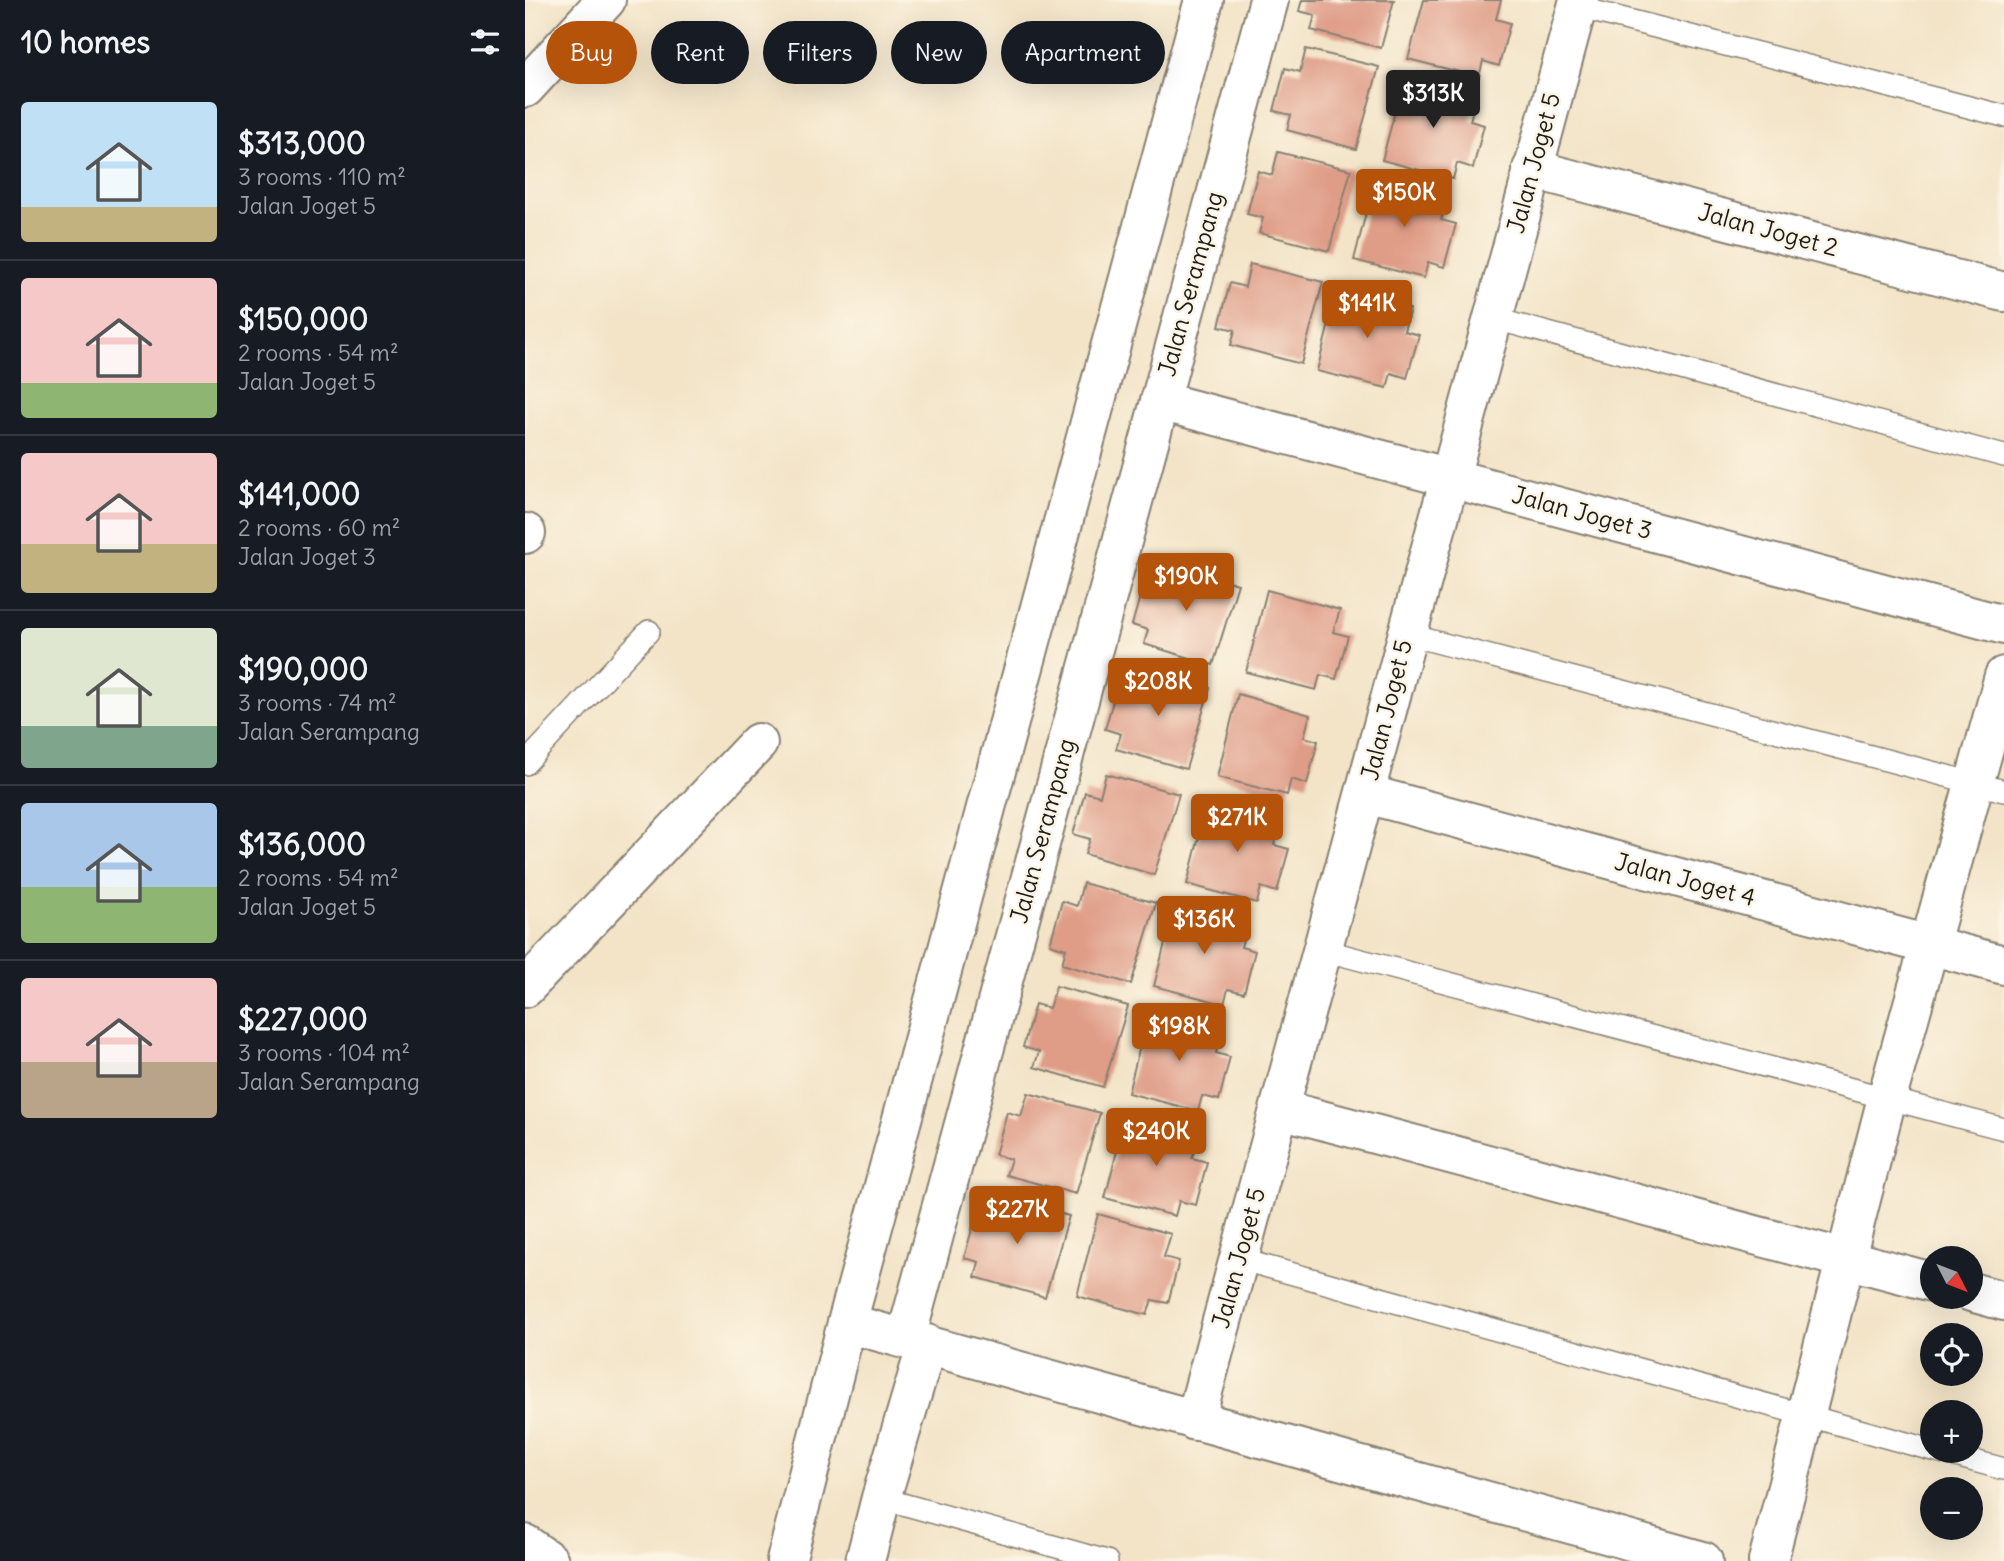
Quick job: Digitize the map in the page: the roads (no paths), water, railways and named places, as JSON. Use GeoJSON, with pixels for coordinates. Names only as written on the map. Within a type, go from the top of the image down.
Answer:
{"type":"FeatureCollection","features":[{"type":"Feature","properties":{"kind":"street"},"geometry":{"type":"LineString","coordinates":[[525,88],[607,0]]}},
{"type":"Feature","properties":{"kind":"street"},"geometry":{"type":"LineString","coordinates":[[786,1561],[847,1323],[1204,0]]}},
{"type":"Feature","properties":{"kind":"street","name":"Jalan Serampang"},"geometry":{"type":"LineString","coordinates":[[865,1561],[916,1341],[1160,401],[1269,0]]}},
{"type":"Feature","properties":{"kind":"street","name":"Jalan Joget 5"},"geometry":{"type":"LineString","coordinates":[[1195,1421],[1578,3]]}},
{"type":"Feature","properties":{"kind":"street","name":"Jalan Joget 2"},"geometry":{"type":"LineString","coordinates":[[1532,169],[2004,292]]}},
{"type":"Feature","properties":{"kind":"street","name":"Jalan Joget 3"},"geometry":{"type":"LineString","coordinates":[[1160,401],[2004,625]]}},
{"type":"Feature","properties":{"kind":"street"},"geometry":{"type":"LineString","coordinates":[[1768,1561],[1928,945],[1989,787],[2004,676]]}},
{"type":"Feature","properties":{"kind":"street"},"geometry":{"type":"LineString","coordinates":[[525,988],[758,743]]}},
{"type":"Feature","properties":{"kind":"street","name":"Jalan Joget 4"},"geometry":{"type":"LineString","coordinates":[[1366,794],[2004,965]]}},
{"type":"Feature","properties":{"kind":"street"},"geometry":{"type":"LineString","coordinates":[[1280,1109],[1920,1279]]}},
{"type":"Feature","properties":{"kind":"street"},"geometry":{"type":"LineString","coordinates":[[1983,1295],[2004,1301]]}},
{"type":"Feature","properties":{"kind":"street"},"geometry":{"type":"LineString","coordinates":[[847,1323],[1703,1561]]}},
{"type":"Feature","properties":{"kind":"street"},"geometry":{"type":"LineString","coordinates":[[525,1544],[549,1561]]}},
{"type":"Feature","properties":{"kind":"lane"},"geometry":{"type":"LineString","coordinates":[[1578,3],[2004,116]]}},
{"type":"Feature","properties":{"kind":"lane"},"geometry":{"type":"LineString","coordinates":[[1492,318],[2004,456]]}},
{"type":"Feature","properties":{"kind":"lane"},"geometry":{"type":"LineString","coordinates":[[525,764],[649,631]]}},
{"type":"Feature","properties":{"kind":"lane"},"geometry":{"type":"LineString","coordinates":[[1406,634],[1989,787]]}},
{"type":"Feature","properties":{"kind":"lane"},"geometry":{"type":"LineString","coordinates":[[1323,950],[2004,1129]]}},
{"type":"Feature","properties":{"kind":"lane"},"geometry":{"type":"LineString","coordinates":[[1239,1259],[1920,1446]]}},
{"type":"Feature","properties":{"kind":"lane"},"geometry":{"type":"LineString","coordinates":[[1982,1463],[2004,1469]]}},
{"type":"Feature","properties":{"kind":"lane"},"geometry":{"type":"LineString","coordinates":[[881,1498],[1107,1561]]}}]}
